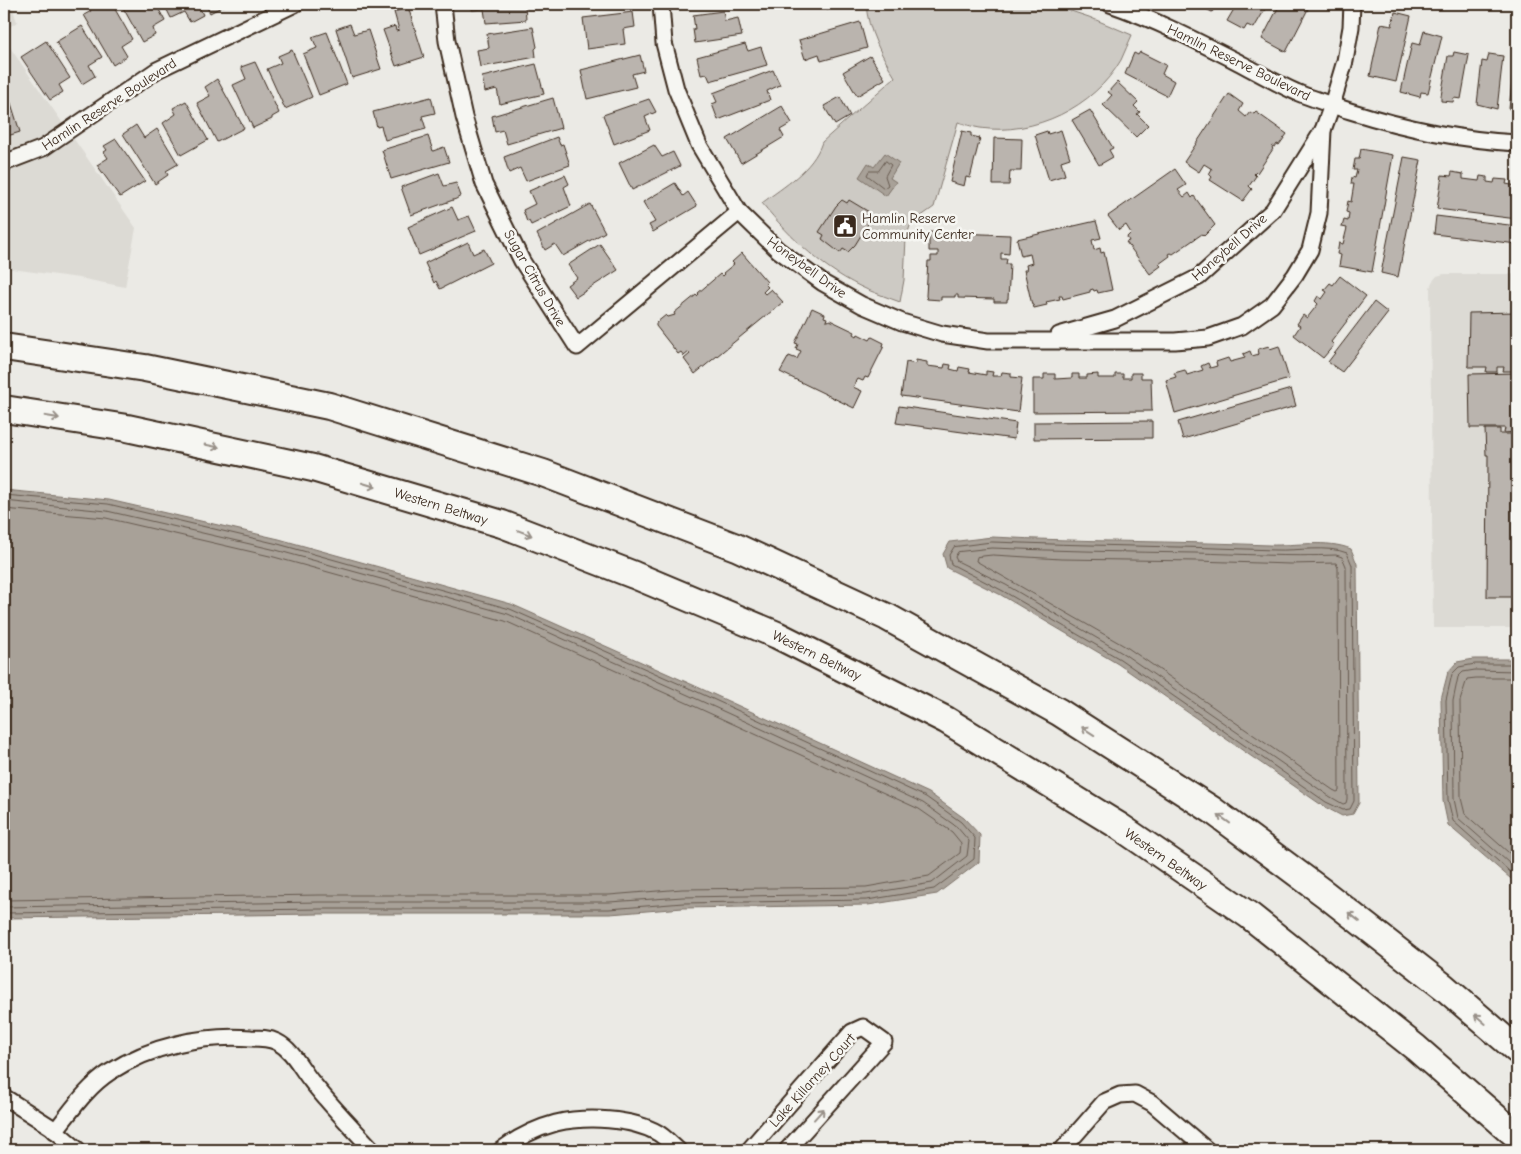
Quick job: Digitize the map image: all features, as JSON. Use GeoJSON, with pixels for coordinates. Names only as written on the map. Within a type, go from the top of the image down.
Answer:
{"type":"FeatureCollection","features":[{"type":"Feature","properties":{"kind":"highway"},"geometry":{"type":"LineString","coordinates":[[4,347],[145,368],[329,406],[544,473],[736,547],[887,617],[1059,712],[1212,810],[1325,894],[1444,987],[1517,1050]]}},
{"type":"Feature","properties":{"kind":"highway","name":"Western Beltway"},"geometry":{"type":"LineString","coordinates":[[4,409],[127,428],[313,468],[502,524],[634,575],[777,635],[946,720],[1119,826],[1250,916],[1416,1048],[1517,1136]]}},
{"type":"Feature","properties":{"kind":"street","name":"Hamlin Reserve Boulevard"},"geometry":{"type":"LineString","coordinates":[[4,163],[43,148],[157,70],[295,4]]}},
{"type":"Feature","properties":{"kind":"street","name":"Sugar Citrus Drive"},"geometry":{"type":"LineString","coordinates":[[443,4],[447,41],[464,117],[484,184],[522,261],[576,347],[740,212]]}},
{"type":"Feature","properties":{"kind":"street","name":"Honeybell Drive"},"geometry":{"type":"LineString","coordinates":[[661,4],[664,43],[676,89],[698,144],[740,212],[778,250],[823,283],[862,305],[902,322],[942,334],[988,341],[1175,341],[1208,338],[1242,326],[1272,304],[1295,275],[1310,250],[1319,213],[1323,130]]}},
{"type":"Feature","properties":{"kind":"street","name":"Hamlin Reserve Boulevard"},"geometry":{"type":"LineString","coordinates":[[1110,4],[1136,13],[1296,92],[1332,105],[1383,121],[1434,132],[1483,141],[1517,143]]}},
{"type":"Feature","properties":{"kind":"street","name":"Honeybell Drive"},"geometry":{"type":"LineString","coordinates":[[1043,340],[1115,319],[1199,277],[1273,210],[1323,130],[1345,61],[1352,4]]}},
{"type":"Feature","properties":{"kind":"street","name":"Lake Killarney Court"},"geometry":{"type":"LineString","coordinates":[[749,1150],[852,1032],[863,1027],[884,1042],[787,1150]]}},
{"type":"Feature","properties":{"kind":"street"},"geometry":{"type":"LineString","coordinates":[[55,1131],[90,1088],[110,1072],[143,1056],[188,1041],[230,1036],[278,1042],[290,1052],[312,1082],[373,1150]]}},
{"type":"Feature","properties":{"kind":"street"},"geometry":{"type":"LineString","coordinates":[[1062,1150],[1104,1102],[1120,1095],[1135,1094],[1152,1103],[1207,1150]]}},
{"type":"Feature","properties":{"kind":"street"},"geometry":{"type":"LineString","coordinates":[[4,1097],[55,1131],[78,1150]]}},
{"type":"Feature","properties":{"kind":"street"},"geometry":{"type":"LineString","coordinates":[[501,1150],[531,1132],[556,1123],[589,1120],[636,1123],[659,1133],[678,1150]]}},
{"type":"Feature","properties":{"kind":"shaded area"},"geometry":{"type":"Polygon","coordinates":[[[4,4],[11,4],[17,22],[4,31],[4,4]]]}},
{"type":"Feature","properties":{"kind":"shaded area"},"geometry":{"type":"Polygon","coordinates":[[[866,4],[1050,4],[1089,17],[1132,35],[1121,60],[1109,77],[1095,92],[1061,115],[1021,127],[1000,129],[980,128],[958,122],[934,207],[910,226],[906,238],[904,280],[900,302],[868,290],[823,264],[785,229],[762,203],[797,177],[812,161],[822,142],[895,77],[872,33],[866,4]]]}},
{"type":"Feature","properties":{"kind":"shaded area"},"geometry":{"type":"Polygon","coordinates":[[[4,39],[136,228],[125,287],[79,278],[4,268],[4,39]]]}},
{"type":"Feature","properties":{"kind":"shaded area"},"geometry":{"type":"Polygon","coordinates":[[[1444,274],[1517,274],[1517,628],[1433,628],[1430,288],[1437,276],[1444,274]]]}},
{"type":"Feature","properties":{"kind":"water"},"geometry":{"type":"Polygon","coordinates":[[[885,153],[899,163],[890,178],[896,182],[886,196],[859,177],[868,163],[874,167],[885,153]]]}},
{"type":"Feature","properties":{"kind":"water"},"geometry":{"type":"Polygon","coordinates":[[[4,490],[109,500],[279,539],[511,604],[929,793],[964,818],[980,835],[979,862],[937,894],[868,905],[683,908],[610,914],[320,914],[4,918],[4,490]]]}},
{"type":"Feature","properties":{"kind":"water"},"geometry":{"type":"Polygon","coordinates":[[[992,537],[1269,545],[1331,544],[1351,549],[1357,564],[1359,803],[1353,814],[1342,816],[1323,806],[1118,664],[1001,595],[947,568],[943,554],[950,542],[992,537]]]}},
{"type":"Feature","properties":{"kind":"water"},"geometry":{"type":"Polygon","coordinates":[[[1474,659],[1517,659],[1517,884],[1448,825],[1443,801],[1441,699],[1448,672],[1457,662],[1474,659]]]}},
{"type":"Feature","properties":{"kind":"building"},"geometry":{"type":"Polygon","coordinates":[[[99,4],[112,4],[132,39],[121,46],[127,56],[113,65],[84,15],[99,4]]]}},
{"type":"Feature","properties":{"kind":"building"},"geometry":{"type":"Polygon","coordinates":[[[121,4],[156,4],[165,21],[153,28],[155,35],[142,42],[121,4]]]}},
{"type":"Feature","properties":{"kind":"building"},"geometry":{"type":"Polygon","coordinates":[[[164,4],[198,4],[203,15],[190,22],[184,12],[171,18],[164,4]]]}},
{"type":"Feature","properties":{"kind":"building"},"geometry":{"type":"Polygon","coordinates":[[[205,4],[224,4],[225,5],[210,13],[205,4]]]}},
{"type":"Feature","properties":{"kind":"building"},"geometry":{"type":"Polygon","coordinates":[[[472,4],[525,4],[526,20],[486,23],[484,9],[472,10],[472,4]]]}},
{"type":"Feature","properties":{"kind":"building"},"geometry":{"type":"Polygon","coordinates":[[[824,4],[857,4],[857,8],[824,9],[824,4]]]}},
{"type":"Feature","properties":{"kind":"building"},"geometry":{"type":"Polygon","coordinates":[[[1196,4],[1217,4],[1212,12],[1196,4]]]}},
{"type":"Feature","properties":{"kind":"building"},"geometry":{"type":"Polygon","coordinates":[[[1237,4],[1268,4],[1254,28],[1247,25],[1244,30],[1227,21],[1237,4]]]}},
{"type":"Feature","properties":{"kind":"building"},"geometry":{"type":"Polygon","coordinates":[[[1280,4],[1304,4],[1309,7],[1286,52],[1262,39],[1280,4]]]}},
{"type":"Feature","properties":{"kind":"building"},"geometry":{"type":"Polygon","coordinates":[[[408,7],[424,57],[396,66],[383,30],[395,26],[396,31],[399,30],[394,12],[408,7]]]}},
{"type":"Feature","properties":{"kind":"building"},"geometry":{"type":"Polygon","coordinates":[[[723,11],[725,21],[738,18],[742,36],[695,43],[693,15],[723,11]]]}},
{"type":"Feature","properties":{"kind":"building"},"geometry":{"type":"Polygon","coordinates":[[[633,12],[635,27],[623,29],[625,44],[587,49],[583,18],[633,12]]]}},
{"type":"Feature","properties":{"kind":"building"},"geometry":{"type":"Polygon","coordinates":[[[1395,12],[1411,16],[1396,82],[1370,76],[1381,24],[1392,26],[1395,12]]]}},
{"type":"Feature","properties":{"kind":"building"},"geometry":{"type":"Polygon","coordinates":[[[860,22],[867,48],[821,61],[819,54],[805,59],[799,40],[860,22]]]}},
{"type":"Feature","properties":{"kind":"building"},"geometry":{"type":"Polygon","coordinates":[[[350,24],[354,34],[368,30],[381,69],[352,78],[336,29],[350,24]]]}},
{"type":"Feature","properties":{"kind":"building"},"geometry":{"type":"Polygon","coordinates":[[[82,26],[102,57],[89,65],[95,76],[82,84],[56,42],[82,26]]]}},
{"type":"Feature","properties":{"kind":"building"},"geometry":{"type":"Polygon","coordinates":[[[533,27],[537,47],[535,49],[536,57],[480,67],[477,50],[489,48],[487,34],[533,27]]]}},
{"type":"Feature","properties":{"kind":"building"},"geometry":{"type":"Polygon","coordinates":[[[1424,31],[1442,36],[1428,93],[1421,92],[1420,97],[1401,92],[1412,43],[1420,45],[1424,31]]]}},
{"type":"Feature","properties":{"kind":"building"},"geometry":{"type":"Polygon","coordinates":[[[327,32],[347,84],[319,95],[303,54],[317,48],[312,37],[327,32]]]}},
{"type":"Feature","properties":{"kind":"building"},"geometry":{"type":"Polygon","coordinates":[[[46,41],[70,78],[59,85],[63,92],[50,100],[21,57],[46,41]]]}},
{"type":"Feature","properties":{"kind":"building"},"geometry":{"type":"Polygon","coordinates":[[[745,44],[748,51],[761,47],[767,65],[710,81],[707,74],[701,75],[697,57],[745,44]]]}},
{"type":"Feature","properties":{"kind":"building"},"geometry":{"type":"Polygon","coordinates":[[[1517,44],[1517,110],[1509,109],[1517,44]]]}},
{"type":"Feature","properties":{"kind":"building"},"geometry":{"type":"Polygon","coordinates":[[[292,50],[312,97],[285,109],[267,69],[281,63],[278,56],[292,50]]]}},
{"type":"Feature","properties":{"kind":"building"},"geometry":{"type":"Polygon","coordinates":[[[1140,52],[1166,65],[1162,74],[1174,81],[1167,96],[1125,74],[1134,53],[1138,55],[1140,52]]]}},
{"type":"Feature","properties":{"kind":"building"},"geometry":{"type":"Polygon","coordinates":[[[1454,52],[1469,55],[1461,99],[1454,98],[1453,102],[1441,101],[1448,56],[1453,56],[1454,52]]]}},
{"type":"Feature","properties":{"kind":"building"},"geometry":{"type":"Polygon","coordinates":[[[1489,54],[1503,56],[1497,109],[1477,104],[1482,61],[1487,62],[1489,54]]]}},
{"type":"Feature","properties":{"kind":"building"},"geometry":{"type":"Polygon","coordinates":[[[640,55],[644,71],[632,74],[636,87],[587,99],[581,70],[640,55]]]}},
{"type":"Feature","properties":{"kind":"building"},"geometry":{"type":"Polygon","coordinates":[[[870,56],[885,79],[857,96],[843,72],[870,56]]]}},
{"type":"Feature","properties":{"kind":"building"},"geometry":{"type":"Polygon","coordinates":[[[255,62],[279,113],[272,117],[272,119],[253,128],[233,85],[246,79],[241,67],[255,62]]]}},
{"type":"Feature","properties":{"kind":"building"},"geometry":{"type":"Polygon","coordinates":[[[536,64],[544,94],[500,104],[497,89],[485,92],[482,77],[536,64]]]}},
{"type":"Feature","properties":{"kind":"building"},"geometry":{"type":"Polygon","coordinates":[[[773,70],[780,85],[767,91],[770,100],[718,120],[712,104],[717,102],[713,93],[773,70]]]}},
{"type":"Feature","properties":{"kind":"building"},"geometry":{"type":"Polygon","coordinates":[[[217,79],[244,128],[217,142],[197,103],[210,96],[205,87],[217,79]]]}},
{"type":"Feature","properties":{"kind":"building"},"geometry":{"type":"Polygon","coordinates":[[[4,81],[20,132],[4,137],[4,81]]]}},
{"type":"Feature","properties":{"kind":"building"},"geometry":{"type":"Polygon","coordinates":[[[1117,82],[1138,102],[1134,106],[1140,112],[1137,114],[1148,125],[1136,137],[1103,105],[1112,95],[1108,92],[1117,82]]]}},
{"type":"Feature","properties":{"kind":"building"},"geometry":{"type":"Polygon","coordinates":[[[1229,94],[1243,104],[1239,111],[1246,117],[1250,112],[1254,114],[1256,112],[1287,134],[1279,145],[1273,146],[1273,149],[1257,173],[1254,174],[1256,176],[1249,186],[1252,189],[1243,201],[1210,180],[1212,177],[1209,174],[1212,169],[1204,164],[1199,172],[1184,162],[1229,94]]]}},
{"type":"Feature","properties":{"kind":"building"},"geometry":{"type":"Polygon","coordinates":[[[431,97],[435,113],[422,116],[426,129],[385,140],[381,126],[377,127],[373,112],[431,97]]]}},
{"type":"Feature","properties":{"kind":"building"},"geometry":{"type":"Polygon","coordinates":[[[840,97],[850,116],[835,125],[824,106],[840,97]]]}},
{"type":"Feature","properties":{"kind":"building"},"geometry":{"type":"Polygon","coordinates":[[[553,98],[561,128],[507,144],[503,130],[495,132],[492,116],[553,98]]]}},
{"type":"Feature","properties":{"kind":"building"},"geometry":{"type":"Polygon","coordinates":[[[649,99],[656,112],[645,117],[650,130],[614,144],[603,115],[649,99]]]}},
{"type":"Feature","properties":{"kind":"building"},"geometry":{"type":"Polygon","coordinates":[[[186,101],[208,140],[181,155],[163,123],[176,114],[173,108],[186,101]]]}},
{"type":"Feature","properties":{"kind":"building"},"geometry":{"type":"Polygon","coordinates":[[[782,106],[792,123],[780,130],[784,137],[741,163],[727,139],[782,106]]]}},
{"type":"Feature","properties":{"kind":"building"},"geometry":{"type":"Polygon","coordinates":[[[1090,110],[1113,148],[1109,150],[1113,157],[1099,165],[1072,120],[1090,110]]]}},
{"type":"Feature","properties":{"kind":"building"},"geometry":{"type":"Polygon","coordinates":[[[136,125],[144,138],[157,129],[178,164],[166,171],[168,175],[155,184],[123,134],[136,125]]]}},
{"type":"Feature","properties":{"kind":"building"},"geometry":{"type":"Polygon","coordinates":[[[1061,130],[1070,158],[1061,161],[1065,175],[1049,180],[1035,135],[1047,131],[1048,134],[1061,130]]]}},
{"type":"Feature","properties":{"kind":"building"},"geometry":{"type":"Polygon","coordinates":[[[962,131],[980,138],[970,178],[966,177],[964,186],[950,182],[962,131]]]}},
{"type":"Feature","properties":{"kind":"building"},"geometry":{"type":"Polygon","coordinates":[[[428,136],[433,151],[444,147],[449,162],[391,179],[382,150],[428,136]]]}},
{"type":"Feature","properties":{"kind":"building"},"geometry":{"type":"Polygon","coordinates":[[[557,137],[560,145],[563,144],[570,165],[526,181],[520,168],[509,173],[504,157],[557,137]]]}},
{"type":"Feature","properties":{"kind":"building"},"geometry":{"type":"Polygon","coordinates":[[[994,138],[1022,139],[1021,171],[1010,171],[1009,185],[993,185],[994,138]]]}},
{"type":"Feature","properties":{"kind":"building"},"geometry":{"type":"Polygon","coordinates":[[[116,139],[145,181],[120,197],[97,165],[108,158],[104,152],[107,150],[104,146],[116,139]]]}},
{"type":"Feature","properties":{"kind":"building"},"geometry":{"type":"Polygon","coordinates":[[[654,145],[662,157],[673,152],[680,166],[632,190],[619,163],[654,145]]]}},
{"type":"Feature","properties":{"kind":"building"},"geometry":{"type":"Polygon","coordinates":[[[1361,149],[1393,155],[1372,272],[1339,266],[1341,255],[1337,254],[1339,243],[1343,244],[1347,228],[1342,227],[1344,220],[1348,221],[1349,213],[1346,212],[1348,201],[1351,202],[1354,184],[1351,184],[1352,177],[1355,178],[1357,170],[1353,170],[1355,159],[1359,159],[1361,149]]]}},
{"type":"Feature","properties":{"kind":"building"},"geometry":{"type":"Polygon","coordinates":[[[1404,157],[1421,160],[1398,277],[1381,273],[1404,157]]]}},
{"type":"Feature","properties":{"kind":"building"},"geometry":{"type":"Polygon","coordinates":[[[1175,169],[1186,185],[1178,190],[1184,197],[1189,193],[1192,198],[1194,196],[1215,225],[1204,236],[1202,234],[1173,254],[1169,254],[1170,256],[1159,264],[1161,266],[1150,274],[1126,242],[1129,241],[1127,237],[1131,233],[1126,225],[1119,230],[1108,216],[1175,169]]]}},
{"type":"Feature","properties":{"kind":"building"},"geometry":{"type":"Polygon","coordinates":[[[1452,172],[1463,174],[1463,179],[1479,181],[1480,176],[1487,177],[1487,182],[1494,183],[1495,179],[1507,180],[1506,184],[1517,186],[1517,219],[1437,209],[1442,175],[1451,176],[1452,172]]]}},
{"type":"Feature","properties":{"kind":"building"},"geometry":{"type":"Polygon","coordinates":[[[439,173],[444,186],[456,183],[461,196],[411,215],[401,187],[439,173]]]}},
{"type":"Feature","properties":{"kind":"building"},"geometry":{"type":"Polygon","coordinates":[[[565,175],[569,184],[564,187],[571,206],[531,225],[529,221],[527,222],[523,210],[535,204],[529,191],[565,175]]]}},
{"type":"Feature","properties":{"kind":"building"},"geometry":{"type":"Polygon","coordinates":[[[675,183],[683,196],[688,192],[697,206],[653,232],[649,225],[655,222],[643,202],[675,183]]]}},
{"type":"Feature","properties":{"kind":"building","name":"Hamlin Reserve Community Center"},"geometry":{"type":"Polygon","coordinates":[[[842,200],[847,203],[849,200],[869,212],[866,216],[871,219],[855,245],[848,252],[843,249],[840,253],[822,239],[824,235],[819,232],[842,200]]]}},
{"type":"Feature","properties":{"kind":"building"},"geometry":{"type":"Polygon","coordinates":[[[590,204],[605,232],[563,256],[555,244],[545,250],[537,234],[590,204]]]}},
{"type":"Feature","properties":{"kind":"building"},"geometry":{"type":"Polygon","coordinates":[[[452,207],[458,220],[469,216],[476,231],[419,255],[408,227],[452,207]]]}},
{"type":"Feature","properties":{"kind":"building"},"geometry":{"type":"Polygon","coordinates":[[[1436,216],[1517,226],[1517,244],[1434,234],[1436,216]]]}},
{"type":"Feature","properties":{"kind":"building"},"geometry":{"type":"Polygon","coordinates":[[[1096,221],[1101,238],[1092,240],[1094,250],[1100,248],[1101,253],[1104,252],[1112,290],[1098,293],[1097,290],[1094,291],[1093,289],[1090,292],[1063,299],[1062,296],[1059,296],[1060,299],[1046,302],[1047,305],[1034,308],[1024,270],[1027,270],[1026,265],[1032,263],[1030,254],[1021,256],[1017,239],[1096,221]]]}},
{"type":"Feature","properties":{"kind":"building"},"geometry":{"type":"Polygon","coordinates":[[[929,232],[1010,235],[1009,254],[1001,253],[1001,259],[1007,259],[1006,264],[1010,264],[1007,302],[994,302],[994,299],[958,298],[958,295],[955,295],[955,297],[941,297],[941,300],[927,299],[928,261],[931,261],[931,256],[938,256],[938,251],[929,251],[929,232]]]}},
{"type":"Feature","properties":{"kind":"building"},"geometry":{"type":"Polygon","coordinates":[[[468,242],[473,254],[484,249],[491,263],[440,289],[436,281],[434,283],[425,263],[468,242]]]}},
{"type":"Feature","properties":{"kind":"building"},"geometry":{"type":"Polygon","coordinates":[[[600,244],[618,270],[576,297],[567,285],[577,278],[568,265],[600,244]]]}},
{"type":"Feature","properties":{"kind":"building"},"geometry":{"type":"Polygon","coordinates":[[[742,253],[767,282],[765,284],[768,287],[763,292],[765,294],[771,289],[783,302],[695,374],[684,359],[690,354],[689,352],[684,356],[681,352],[678,354],[656,326],[656,323],[666,315],[668,317],[675,315],[674,313],[697,296],[720,274],[722,276],[734,264],[732,262],[742,253]]]}},
{"type":"Feature","properties":{"kind":"building"},"geometry":{"type":"Polygon","coordinates":[[[1340,276],[1366,296],[1331,342],[1334,345],[1323,358],[1294,335],[1300,326],[1297,324],[1303,315],[1307,318],[1318,304],[1315,301],[1318,296],[1322,299],[1327,292],[1324,290],[1330,283],[1333,285],[1340,276]]]}},
{"type":"Feature","properties":{"kind":"building"},"geometry":{"type":"Polygon","coordinates":[[[1374,302],[1388,313],[1342,372],[1328,362],[1374,302]]]}},
{"type":"Feature","properties":{"kind":"building"},"geometry":{"type":"Polygon","coordinates":[[[812,308],[825,314],[826,321],[830,320],[855,332],[854,334],[857,336],[858,334],[870,340],[872,337],[884,343],[868,378],[865,377],[863,381],[858,379],[853,387],[862,391],[854,408],[780,372],[789,356],[797,359],[801,351],[796,349],[798,344],[795,343],[812,308]]]}},
{"type":"Feature","properties":{"kind":"building"},"geometry":{"type":"Polygon","coordinates":[[[1517,312],[1517,366],[1514,366],[1514,371],[1503,371],[1504,367],[1497,367],[1497,372],[1486,372],[1487,367],[1468,367],[1469,313],[1517,312]]]}},
{"type":"Feature","properties":{"kind":"building"},"geometry":{"type":"Polygon","coordinates":[[[1269,346],[1270,349],[1279,346],[1289,379],[1175,413],[1166,380],[1176,377],[1174,373],[1185,370],[1187,375],[1203,370],[1201,366],[1208,363],[1210,368],[1217,366],[1216,362],[1228,358],[1230,362],[1245,358],[1243,354],[1250,351],[1252,356],[1259,354],[1258,349],[1269,346]]]}},
{"type":"Feature","properties":{"kind":"building"},"geometry":{"type":"Polygon","coordinates":[[[916,360],[927,362],[927,366],[944,368],[945,364],[951,365],[950,369],[958,371],[959,367],[970,369],[969,372],[986,375],[986,371],[993,372],[992,376],[1001,376],[1002,372],[1011,373],[1011,377],[1022,378],[1018,412],[901,396],[906,362],[916,364],[916,360]]]}},
{"type":"Feature","properties":{"kind":"building"},"geometry":{"type":"Polygon","coordinates":[[[1131,373],[1141,373],[1141,378],[1151,378],[1152,411],[1033,412],[1033,379],[1044,379],[1044,374],[1055,374],[1055,379],[1072,378],[1072,374],[1079,374],[1079,378],[1087,378],[1087,375],[1098,374],[1098,378],[1115,378],[1115,374],[1123,374],[1123,378],[1131,378],[1131,373]]]}},
{"type":"Feature","properties":{"kind":"building"},"geometry":{"type":"Polygon","coordinates":[[[1517,373],[1517,432],[1504,433],[1505,428],[1470,428],[1469,374],[1517,373]]]}},
{"type":"Feature","properties":{"kind":"building"},"geometry":{"type":"Polygon","coordinates":[[[1291,389],[1296,406],[1183,439],[1178,422],[1291,389]]]}},
{"type":"Feature","properties":{"kind":"building"},"geometry":{"type":"Polygon","coordinates":[[[899,406],[1016,423],[1014,439],[896,423],[899,406]]]}},
{"type":"Feature","properties":{"kind":"building"},"geometry":{"type":"Polygon","coordinates":[[[1152,421],[1152,438],[1034,439],[1034,422],[1152,421]]]}},
{"type":"Feature","properties":{"kind":"building"},"geometry":{"type":"Polygon","coordinates":[[[1485,429],[1500,429],[1500,434],[1517,434],[1517,597],[1487,597],[1488,455],[1486,455],[1485,429]]]}},
{"type":"Feature","properties":{"kind":"place","name":"Hamlin Reserve Community Center"},"geometry":{"type":"Point","coordinates":[845,226]}}]}
